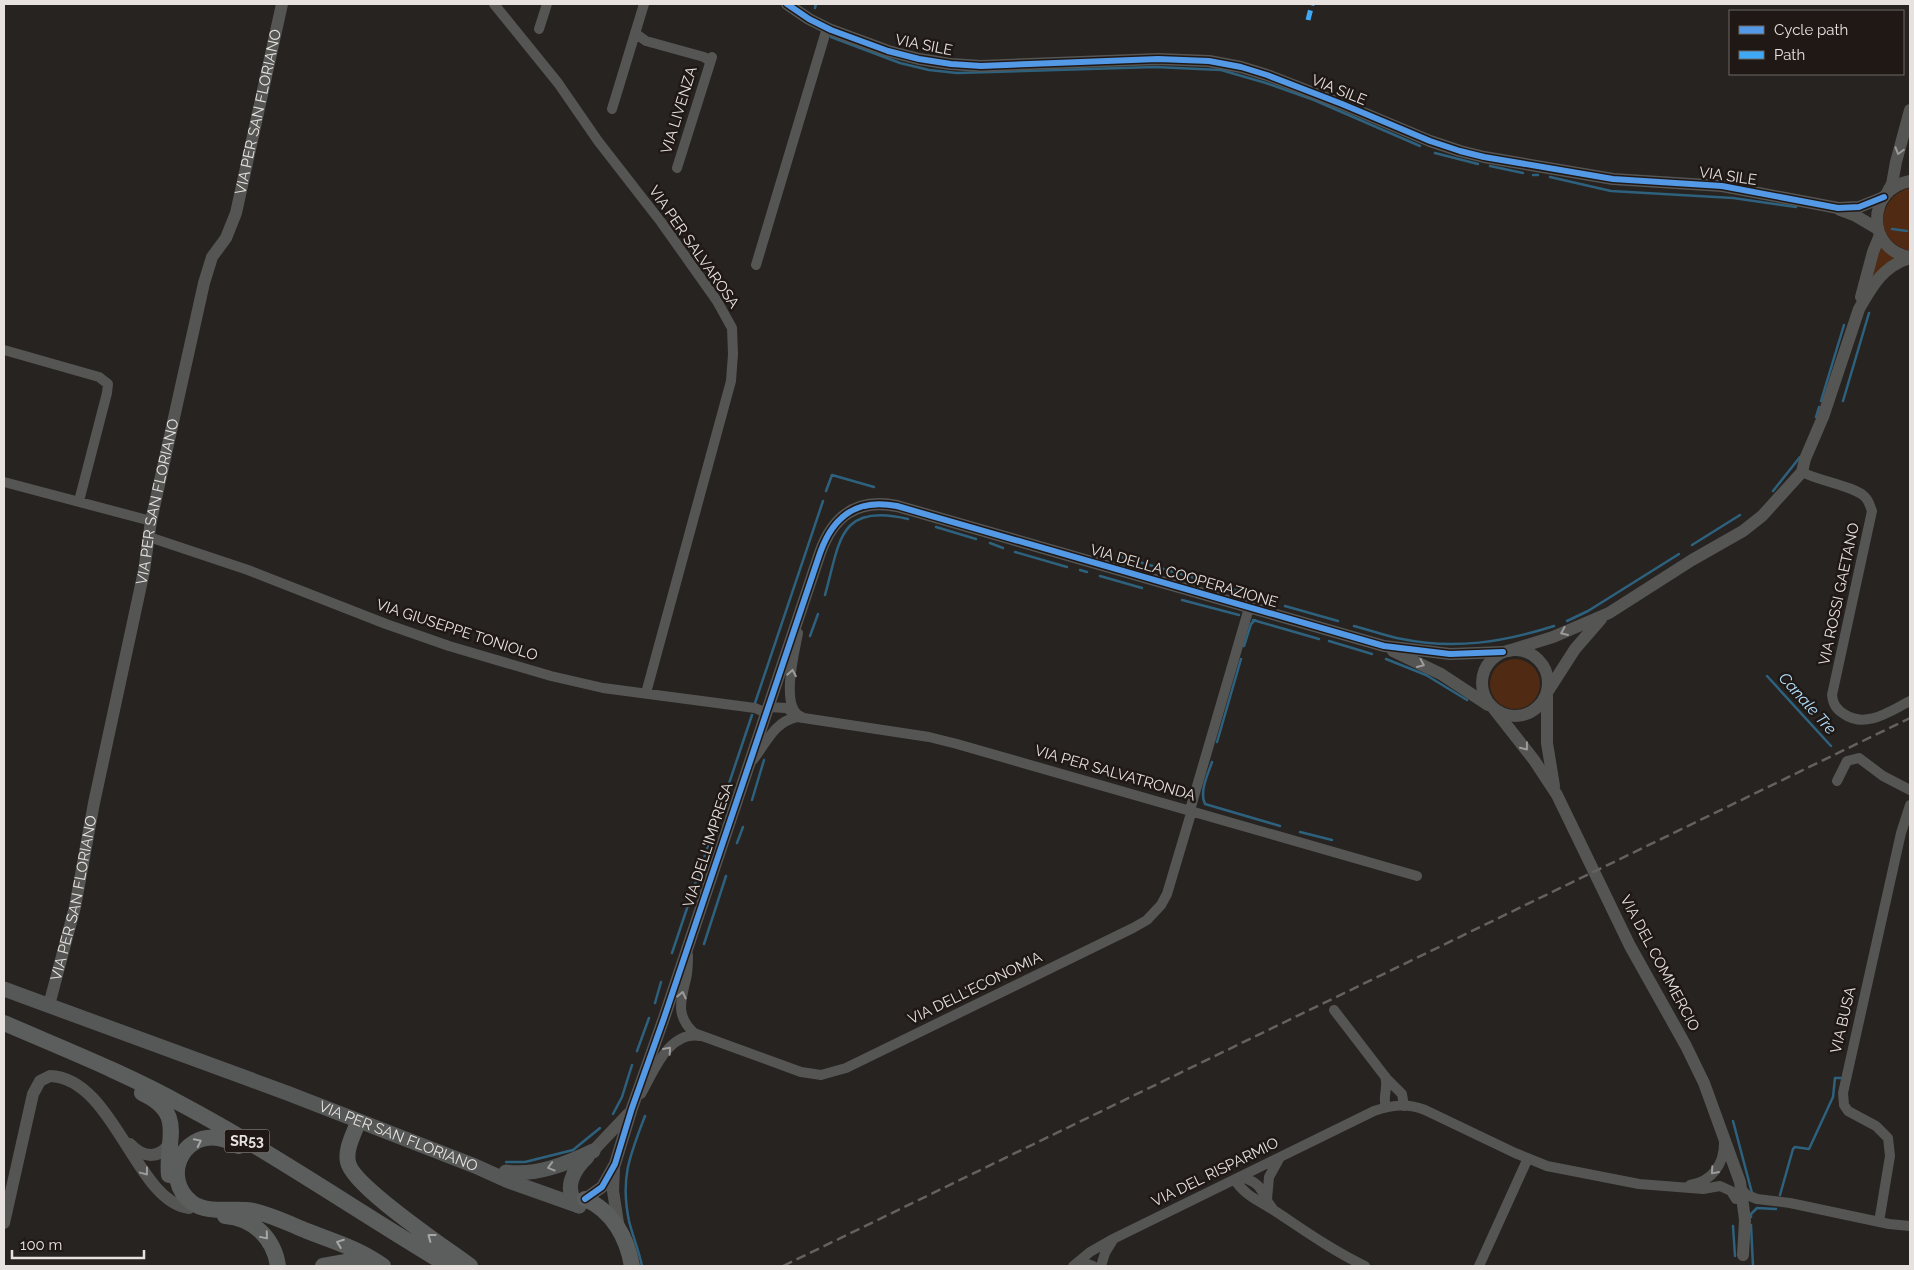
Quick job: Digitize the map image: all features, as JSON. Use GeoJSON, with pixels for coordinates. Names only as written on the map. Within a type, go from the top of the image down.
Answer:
{"type":"FeatureCollection","features":[{"type":"Feature","properties":{"kind":"main road","name":"VIA PER SAN FLORIANO"},"geometry":{"type":"LineString","coordinates":[[4,989],[287,1093],[475,1166],[504,1174],[577,1200]]}},
{"type":"Feature","properties":{"kind":"main road","name":"SR53"},"geometry":{"type":"LineString","coordinates":[[4,1023],[176,1100],[449,1266]]}},
{"type":"Feature","properties":{"kind":"main road"},"geometry":{"type":"LineString","coordinates":[[81,1056],[86,1062],[149,1096],[157,1102],[168,1118],[172,1129],[168,1165],[170,1182],[175,1195],[201,1207],[245,1209],[268,1215],[357,1250],[384,1266]]}},
{"type":"Feature","properties":{"kind":"main road"},"geometry":{"type":"LineString","coordinates":[[358,1122],[347,1157],[354,1176],[377,1196],[470,1266]]}},
{"type":"Feature","properties":{"kind":"main road"},"geometry":{"type":"LineString","coordinates":[[278,1266],[272,1246],[256,1227],[236,1218],[202,1214],[186,1201],[176,1176],[180,1158],[185,1150],[194,1143],[212,1138],[230,1141],[285,1172],[317,1184]]}},
{"type":"Feature","properties":{"kind":"main road"},"geometry":{"type":"LineString","coordinates":[[475,1166],[504,1174],[523,1173],[551,1168],[593,1151]]}},
{"type":"Feature","properties":{"kind":"main road"},"geometry":{"type":"LineString","coordinates":[[593,1151],[573,1172],[570,1187],[577,1200],[620,1232],[632,1266]]}},
{"type":"Feature","properties":{"kind":"main road"},"geometry":{"type":"LineString","coordinates":[[323,1266],[351,1260],[367,1261],[384,1266]]}},
{"type":"Feature","properties":{"kind":"street","name":"VIA PER SAN FLORIANO"},"geometry":{"type":"LineString","coordinates":[[49,1005],[75,907],[94,804],[144,571],[151,521],[204,283],[212,257],[226,238],[236,213],[282,4]]}},
{"type":"Feature","properties":{"kind":"street","name":"VIA PER SALVAROSA"},"geometry":{"type":"LineString","coordinates":[[494,4],[558,83],[598,141],[661,222],[716,301],[732,328],[731,381],[646,693]]}},
{"type":"Feature","properties":{"kind":"street"},"geometry":{"type":"LineString","coordinates":[[539,29],[547,4]]}},
{"type":"Feature","properties":{"kind":"street"},"geometry":{"type":"LineString","coordinates":[[612,109],[644,4]]}},
{"type":"Feature","properties":{"kind":"street","name":"VIA SILE"},"geometry":{"type":"LineString","coordinates":[[787,4],[827,28],[896,54],[934,62],[967,66],[1010,66],[1198,60],[1247,68],[1430,141],[1478,156],[1613,179],[1722,186],[1827,206],[1856,216],[1879,232],[1891,249],[1910,258]]}},
{"type":"Feature","properties":{"kind":"street"},"geometry":{"type":"LineString","coordinates":[[756,265],[827,28]]}},
{"type":"Feature","properties":{"kind":"street","name":"VIA LIVENZA"},"geometry":{"type":"LineString","coordinates":[[635,33],[646,41],[711,59],[677,168]]}},
{"type":"Feature","properties":{"kind":"street","name":"VIA DELLA COOPERAZIONE"},"geometry":{"type":"LineString","coordinates":[[1376,645],[1450,654],[1505,652],[1553,637],[1609,612],[1692,560],[1743,531],[1762,516],[1802,472],[1805,459],[1823,417],[1859,310],[1879,232],[1878,210],[1892,184],[1910,110]]}},
{"type":"Feature","properties":{"kind":"street","name":"VIA SILE"},"geometry":{"type":"LineString","coordinates":[[1827,206],[1859,207],[1886,194],[1898,185],[1910,181]]}},
{"type":"Feature","properties":{"kind":"street","name":"VIA DELLA COOPERAZIONE"},"geometry":{"type":"LineString","coordinates":[[1859,310],[1875,282],[1883,273],[1897,263],[1910,258]]}},
{"type":"Feature","properties":{"kind":"street"},"geometry":{"type":"LineString","coordinates":[[4,350],[99,377],[108,384],[79,501]]}},
{"type":"Feature","properties":{"kind":"street","name":"VIA ROSSI GAETANO"},"geometry":{"type":"LineString","coordinates":[[1802,472],[1812,478],[1858,492],[1865,496],[1872,511],[1832,695],[1834,705],[1849,717],[1860,721],[1872,719],[1910,701]]}},
{"type":"Feature","properties":{"kind":"street"},"geometry":{"type":"LineString","coordinates":[[4,482],[151,521]]}},
{"type":"Feature","properties":{"kind":"street","name":"VIA DELLA COOPERAZIONE"},"geometry":{"type":"LineString","coordinates":[[863,506],[878,503],[897,506],[1376,645],[1437,672],[1493,708]]}},
{"type":"Feature","properties":{"kind":"street","name":"VIA DELL'IMPRESA"},"geometry":{"type":"LineString","coordinates":[[620,1232],[613,1192],[615,1164],[632,1107],[828,535],[844,516],[863,506]]}},
{"type":"Feature","properties":{"kind":"street","name":"VIA GIUSEPPE TONIOLO"},"geometry":{"type":"LineString","coordinates":[[149,537],[248,570],[318,599],[449,646],[551,676],[603,688],[767,710]]}},
{"type":"Feature","properties":{"kind":"street","name":"VIA DELL'ECONOMIA"},"geometry":{"type":"LineString","coordinates":[[688,944],[687,974],[680,1007],[687,1025],[694,1033],[808,1074],[827,1074],[846,1068],[1133,928],[1149,918],[1161,905],[1169,890],[1249,608]]}},
{"type":"Feature","properties":{"kind":"street","name":"VIA DELLA COOPERAZIONE"},"geometry":{"type":"LineString","coordinates":[[1547,695],[1575,649],[1594,626],[1609,612]]}},
{"type":"Feature","properties":{"kind":"street"},"geometry":{"type":"LineString","coordinates":[[747,768],[776,727],[797,716],[790,700],[789,690],[798,620]]}},
{"type":"Feature","properties":{"kind":"street"},"geometry":{"type":"LineString","coordinates":[[1505,652],[1527,652],[1543,664],[1548,676],[1547,695],[1534,712],[1522,716],[1508,716],[1493,708],[1483,692],[1483,674],[1492,659],[1505,652]]}},
{"type":"Feature","properties":{"kind":"street","name":"VIA DEL COMMERCIO"},"geometry":{"type":"LineString","coordinates":[[1547,695],[1547,743],[1557,795]]}},
{"type":"Feature","properties":{"kind":"street","name":"VIA DEL COMMERCIO"},"geometry":{"type":"LineString","coordinates":[[1493,708],[1534,760],[1557,795],[1630,946],[1692,1057],[1712,1100],[1745,1211],[1743,1261]]}},
{"type":"Feature","properties":{"kind":"street","name":"VIA PER SALVATRONDA"},"geometry":{"type":"LineString","coordinates":[[767,710],[779,716],[797,716],[952,742],[1417,876]]}},
{"type":"Feature","properties":{"kind":"street"},"geometry":{"type":"LineString","coordinates":[[1837,781],[1846,761],[1859,758],[1883,776],[1910,790]]}},
{"type":"Feature","properties":{"kind":"street","name":"VIA BUSA"},"geometry":{"type":"LineString","coordinates":[[1879,1222],[1890,1156],[1888,1138],[1876,1126],[1848,1111],[1844,1105],[1843,1093],[1901,833],[1910,805]]}},
{"type":"Feature","properties":{"kind":"street"},"geometry":{"type":"LineString","coordinates":[[1334,1010],[1384,1075],[1402,1094],[1404,1106]]}},
{"type":"Feature","properties":{"kind":"street"},"geometry":{"type":"LineString","coordinates":[[632,1107],[669,1048],[686,1037],[700,1036]]}},
{"type":"Feature","properties":{"kind":"street"},"geometry":{"type":"LineString","coordinates":[[1384,1075],[1387,1086],[1384,1100],[1386,1108],[1404,1106],[1425,1110],[1528,1158],[1555,1168],[1625,1182],[1703,1189],[1721,1187],[1750,1197],[1807,1206],[1879,1222],[1910,1226]]}},
{"type":"Feature","properties":{"kind":"street"},"geometry":{"type":"LineString","coordinates":[[4,1223],[33,1094],[40,1081],[50,1076],[62,1078],[81,1089],[94,1100],[160,1190],[176,1205],[186,1201]]}},
{"type":"Feature","properties":{"kind":"street","name":"VIA DELL'IMPRESA"},"geometry":{"type":"LineString","coordinates":[[593,1151],[622,1121],[632,1107]]}},
{"type":"Feature","properties":{"kind":"street","name":"VIA DEL RISPARMIO"},"geometry":{"type":"LineString","coordinates":[[1076,1264],[1097,1248],[1116,1238],[1284,1155],[1386,1108]]}},
{"type":"Feature","properties":{"kind":"street"},"geometry":{"type":"LineString","coordinates":[[120,1134],[136,1150],[146,1155],[154,1156],[161,1152],[171,1141]]}},
{"type":"Feature","properties":{"kind":"street"},"geometry":{"type":"LineString","coordinates":[[1681,1186],[1702,1181],[1714,1173],[1723,1158],[1726,1142]]}},
{"type":"Feature","properties":{"kind":"street"},"geometry":{"type":"LineString","coordinates":[[1267,1199],[1269,1177],[1275,1165],[1284,1155]]}},
{"type":"Feature","properties":{"kind":"street"},"geometry":{"type":"LineString","coordinates":[[1479,1266],[1528,1158]]}},
{"type":"Feature","properties":{"kind":"street","name":"VIA DELL'IMPRESA"},"geometry":{"type":"LineString","coordinates":[[577,1200],[602,1187],[615,1164]]}},
{"type":"Feature","properties":{"kind":"street"},"geometry":{"type":"LineString","coordinates":[[1238,1178],[1256,1184],[1270,1206],[1276,1211]]}},
{"type":"Feature","properties":{"kind":"street"},"geometry":{"type":"LineString","coordinates":[[1238,1178],[1250,1197],[1276,1211],[1322,1242],[1365,1266]]}},
{"type":"Feature","properties":{"kind":"street","name":"VIA DEL COMMERCIO"},"geometry":{"type":"LineString","coordinates":[[1739,1194],[1743,1261]]}},
{"type":"Feature","properties":{"kind":"street"},"geometry":{"type":"LineString","coordinates":[[1745,1211],[1749,1205],[1766,1200]]}},
{"type":"Feature","properties":{"kind":"street"},"geometry":{"type":"LineString","coordinates":[[1101,1266],[1105,1253],[1116,1238]]}},
{"type":"Feature","properties":{"kind":"street"},"geometry":{"type":"LineString","coordinates":[[1076,1264],[1093,1266]]}},
{"type":"Feature","properties":{"kind":"shaded area"},"geometry":{"type":"Polygon","coordinates":[[[1910,188],[1910,251],[1897,245],[1887,235],[1883,218],[1885,210],[1894,196],[1910,188]]]}},
{"type":"Feature","properties":{"kind":"shaded area"},"geometry":{"type":"Polygon","coordinates":[[[1880,244],[1894,258],[1862,298],[1880,244]]]}},
{"type":"Feature","properties":{"kind":"shaded area"},"geometry":{"type":"Polygon","coordinates":[[[1510,659],[1520,659],[1533,666],[1540,679],[1540,689],[1533,702],[1520,709],[1510,709],[1501,705],[1494,698],[1490,689],[1490,679],[1494,670],[1501,663],[1510,659]]]}},
{"type":"Feature","properties":{"kind":"waterway"},"geometry":{"type":"LineString","coordinates":[[815,8],[816,4]]}},
{"type":"Feature","properties":{"kind":"waterway"},"geometry":{"type":"LineString","coordinates":[[831,37],[900,63],[929,70],[957,73],[1155,67],[1221,70],[1314,100],[1420,146]]}},
{"type":"Feature","properties":{"kind":"waterway"},"geometry":{"type":"LineString","coordinates":[[1435,153],[1478,164]]}},
{"type":"Feature","properties":{"kind":"waterway"},"geometry":{"type":"LineString","coordinates":[[1490,166],[1523,173]]}},
{"type":"Feature","properties":{"kind":"waterway"},"geometry":{"type":"LineString","coordinates":[[1533,175],[1538,175]]}},
{"type":"Feature","properties":{"kind":"waterway"},"geometry":{"type":"LineString","coordinates":[[1550,177],[1611,191],[1733,198],[1796,207]]}},
{"type":"Feature","properties":{"kind":"waterway"},"geometry":{"type":"LineString","coordinates":[[1892,229],[1907,231]]}},
{"type":"Feature","properties":{"kind":"waterway"},"geometry":{"type":"LineString","coordinates":[[1843,401],[1869,313]]}},
{"type":"Feature","properties":{"kind":"waterway"},"geometry":{"type":"LineString","coordinates":[[1821,401],[1844,325]]}},
{"type":"Feature","properties":{"kind":"waterway"},"geometry":{"type":"LineString","coordinates":[[1816,417],[1819,407]]}},
{"type":"Feature","properties":{"kind":"waterway"},"geometry":{"type":"LineString","coordinates":[[1773,491],[1800,457]]}},
{"type":"Feature","properties":{"kind":"waterway"},"geometry":{"type":"LineString","coordinates":[[826,491],[832,475],[874,487]]}},
{"type":"Feature","properties":{"kind":"waterway"},"geometry":{"type":"LineString","coordinates":[[755,703],[823,501]]}},
{"type":"Feature","properties":{"kind":"waterway"},"geometry":{"type":"LineString","coordinates":[[825,595],[839,543],[846,531],[855,522],[868,516],[885,515],[908,519]]}},
{"type":"Feature","properties":{"kind":"waterway"},"geometry":{"type":"LineString","coordinates":[[1692,545],[1740,515]]}},
{"type":"Feature","properties":{"kind":"waterway"},"geometry":{"type":"LineString","coordinates":[[936,527],[976,539]]}},
{"type":"Feature","properties":{"kind":"waterway"},"geometry":{"type":"LineString","coordinates":[[990,543],[1003,548]]}},
{"type":"Feature","properties":{"kind":"waterway"},"geometry":{"type":"LineString","coordinates":[[1015,552],[1067,567]]}},
{"type":"Feature","properties":{"kind":"waterway"},"geometry":{"type":"LineString","coordinates":[[1567,621],[1588,611],[1679,554]]}},
{"type":"Feature","properties":{"kind":"waterway"},"geometry":{"type":"LineString","coordinates":[[1118,556],[1247,593]]}},
{"type":"Feature","properties":{"kind":"waterway"},"geometry":{"type":"LineString","coordinates":[[1080,570],[1087,572]]}},
{"type":"Feature","properties":{"kind":"waterway"},"geometry":{"type":"LineString","coordinates":[[1100,576],[1142,588]]}},
{"type":"Feature","properties":{"kind":"waterway"},"geometry":{"type":"LineString","coordinates":[[1182,600],[1239,615]]}},
{"type":"Feature","properties":{"kind":"waterway"},"geometry":{"type":"LineString","coordinates":[[1285,606],[1338,621]]}},
{"type":"Feature","properties":{"kind":"waterway"},"geometry":{"type":"LineString","coordinates":[[810,636],[818,614]]}},
{"type":"Feature","properties":{"kind":"waterway"},"geometry":{"type":"LineString","coordinates":[[1253,620],[1319,639]]}},
{"type":"Feature","properties":{"kind":"waterway"},"geometry":{"type":"LineString","coordinates":[[1244,646],[1251,624],[1255,620]]}},
{"type":"Feature","properties":{"kind":"waterway"},"geometry":{"type":"LineString","coordinates":[[1354,626],[1402,639],[1441,644],[1479,643],[1498,640],[1554,626]]}},
{"type":"Feature","properties":{"kind":"waterway"},"geometry":{"type":"LineString","coordinates":[[1329,641],[1372,654]]}},
{"type":"Feature","properties":{"kind":"waterway"},"geometry":{"type":"LineString","coordinates":[[1217,742],[1241,659]]}},
{"type":"Feature","properties":{"kind":"waterway"},"geometry":{"type":"LineString","coordinates":[[1386,659],[1426,675],[1467,700]]}},
{"type":"Feature","properties":{"kind":"waterway","name":"Canale Tre"},"geometry":{"type":"LineString","coordinates":[[1767,676],[1831,746]]}},
{"type":"Feature","properties":{"kind":"waterway"},"geometry":{"type":"LineString","coordinates":[[672,953],[752,715]]}},
{"type":"Feature","properties":{"kind":"waterway"},"geometry":{"type":"LineString","coordinates":[[752,800],[764,760]]}},
{"type":"Feature","properties":{"kind":"waterway"},"geometry":{"type":"LineString","coordinates":[[1212,762],[1206,777],[1203,794],[1205,804],[1280,826]]}},
{"type":"Feature","properties":{"kind":"waterway"},"geometry":{"type":"LineString","coordinates":[[737,843],[743,827]]}},
{"type":"Feature","properties":{"kind":"waterway"},"geometry":{"type":"LineString","coordinates":[[1300,832],[1332,840]]}},
{"type":"Feature","properties":{"kind":"waterway"},"geometry":{"type":"LineString","coordinates":[[704,944],[726,876]]}},
{"type":"Feature","properties":{"kind":"waterway"},"geometry":{"type":"LineString","coordinates":[[655,1003],[661,982]]}},
{"type":"Feature","properties":{"kind":"waterway"},"geometry":{"type":"LineString","coordinates":[[637,1051],[649,1018]]}},
{"type":"Feature","properties":{"kind":"waterway"},"geometry":{"type":"LineString","coordinates":[[613,1114],[622,1097],[632,1065]]}},
{"type":"Feature","properties":{"kind":"waterway"},"geometry":{"type":"LineString","coordinates":[[1780,1195],[1793,1149],[1795,1147],[1809,1149],[1833,1097],[1835,1078],[1841,1078]]}},
{"type":"Feature","properties":{"kind":"waterway"},"geometry":{"type":"LineString","coordinates":[[642,1266],[626,1206],[626,1179],[631,1155],[645,1116]]}},
{"type":"Feature","properties":{"kind":"waterway"},"geometry":{"type":"LineString","coordinates":[[1733,1121],[1752,1193]]}},
{"type":"Feature","properties":{"kind":"waterway"},"geometry":{"type":"LineString","coordinates":[[506,1162],[525,1162],[573,1150],[600,1128]]}},
{"type":"Feature","properties":{"kind":"waterway"},"geometry":{"type":"LineString","coordinates":[[1751,1217],[1751,1214],[1757,1208],[1776,1209]]}},
{"type":"Feature","properties":{"kind":"waterway"},"geometry":{"type":"LineString","coordinates":[[1751,1225],[1753,1266]]}},
{"type":"Feature","properties":{"kind":"waterway"},"geometry":{"type":"LineString","coordinates":[[1733,1226],[1735,1256]]}},
{"type":"Feature","properties":{"kind":"railway"},"geometry":{"type":"LineString","coordinates":[[783,1266],[1910,718]]}},
{"type":"Feature","properties":{"kind":"marked path"},"geometry":{"type":"LineString","coordinates":[[1308,20],[1312,4]]}},
{"type":"Feature","properties":{"kind":"cycle path"},"geometry":{"type":"LineString","coordinates":[[787,4],[809,19],[831,30],[888,51],[919,59],[981,66],[1158,59],[1209,61],[1241,67],[1267,75],[1430,141],[1484,157],[1613,179],[1722,186],[1838,208],[1859,207],[1884,197]]}},
{"type":"Feature","properties":{"kind":"cycle path"},"geometry":{"type":"LineString","coordinates":[[585,1199],[602,1187],[615,1164],[632,1108],[820,553],[832,529],[848,513],[870,505],[897,506],[1384,646],[1450,654],[1503,652]]}}]}
